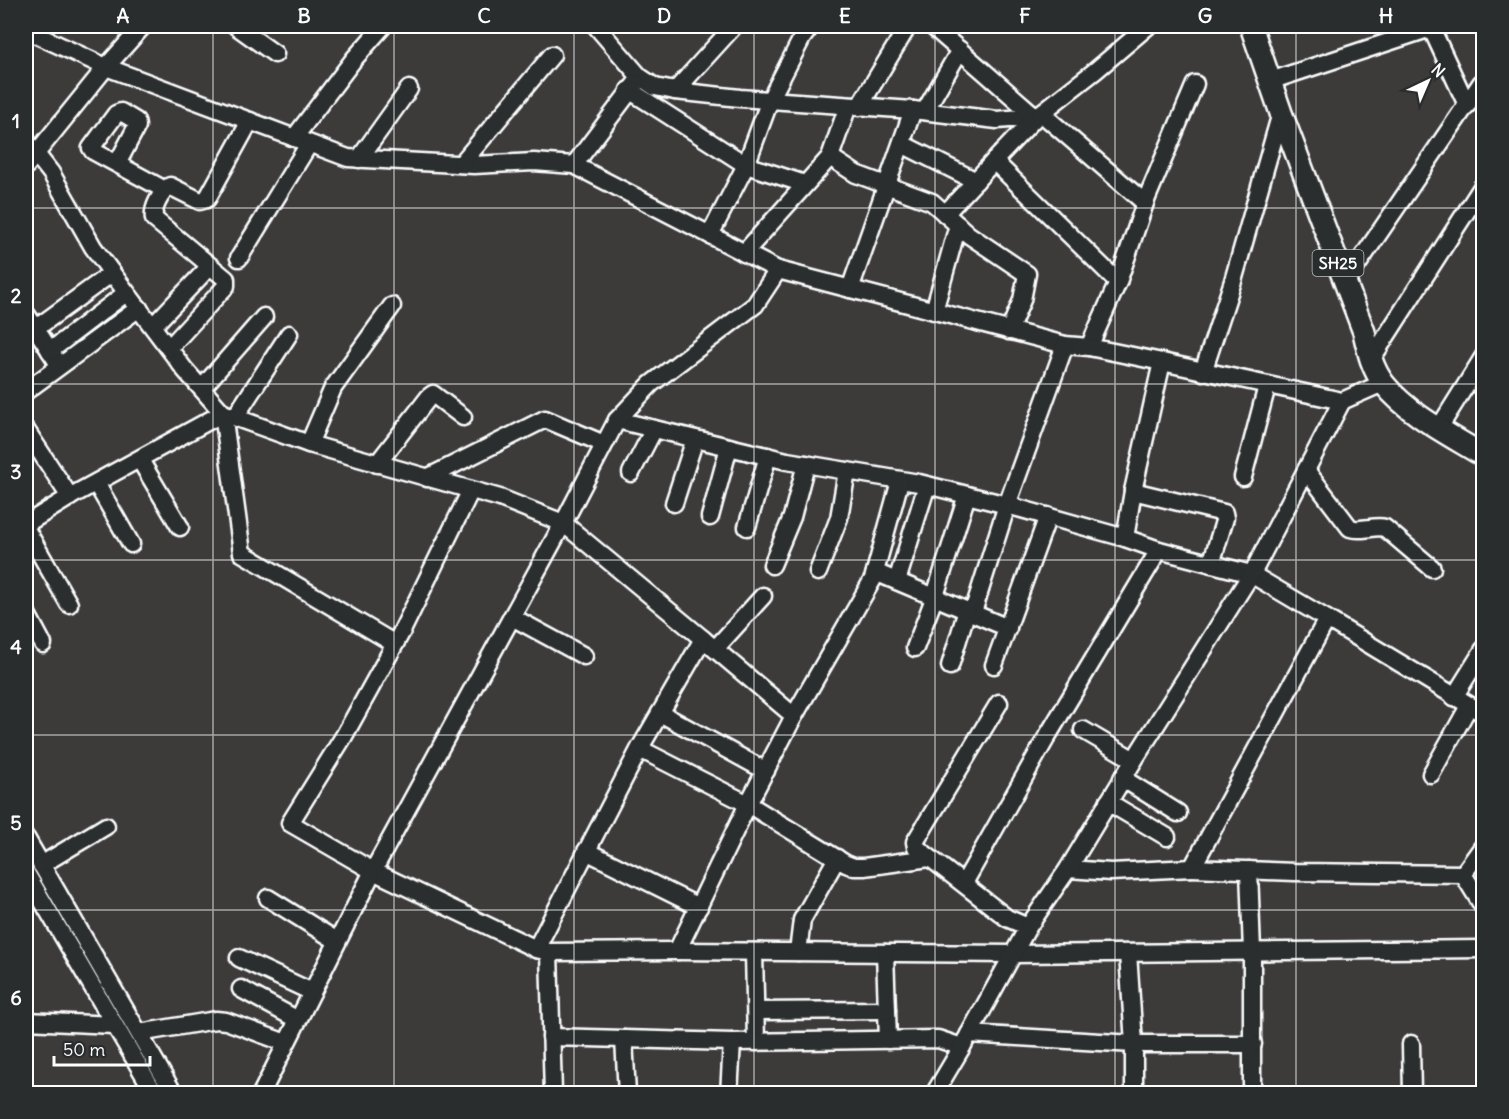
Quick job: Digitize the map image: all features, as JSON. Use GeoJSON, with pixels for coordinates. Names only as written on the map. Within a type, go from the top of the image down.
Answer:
{"type":"FeatureCollection","features":[{"type":"Feature","properties":{"kind":"main road","name":"SH25"},"geometry":{"type":"LineString","coordinates":[[1251,26],[1364,332],[1371,360],[1383,383],[1403,403],[1484,456]]}},
{"type":"Feature","properties":{"kind":"street"},"geometry":{"type":"LineString","coordinates":[[143,26],[29,154],[51,173],[93,247],[126,293],[202,388],[229,415],[309,444],[501,498],[563,523],[794,716]]}},
{"type":"Feature","properties":{"kind":"street"},"geometry":{"type":"LineString","coordinates":[[236,26],[275,54]]}},
{"type":"Feature","properties":{"kind":"street"},"geometry":{"type":"LineString","coordinates":[[239,258],[301,141],[354,59],[383,26]]}},
{"type":"Feature","properties":{"kind":"street"},"geometry":{"type":"LineString","coordinates":[[675,91],[734,26]]}},
{"type":"Feature","properties":{"kind":"street"},"geometry":{"type":"LineString","coordinates":[[710,235],[746,165],[770,100],[802,38],[811,26]]}},
{"type":"Feature","properties":{"kind":"street"},"geometry":{"type":"LineString","coordinates":[[744,253],[830,157],[853,107],[908,26]]}},
{"type":"Feature","properties":{"kind":"street"},"geometry":{"type":"LineString","coordinates":[[932,26],[1143,201],[1144,205]]}},
{"type":"Feature","properties":{"kind":"street"},"geometry":{"type":"LineString","coordinates":[[945,214],[1039,115],[1095,71],[1145,26]]}},
{"type":"Feature","properties":{"kind":"street"},"geometry":{"type":"LineString","coordinates":[[601,28],[635,84],[746,165],[805,184]]}},
{"type":"Feature","properties":{"kind":"street"},"geometry":{"type":"LineString","coordinates":[[1270,81],[1428,29],[1434,34],[1467,105]]}},
{"type":"Feature","properties":{"kind":"street"},"geometry":{"type":"LineString","coordinates":[[28,37],[348,158],[461,164],[534,162],[574,165],[778,270],[1009,331],[1065,345],[1089,347],[1342,401],[1383,383]]}},
{"type":"Feature","properties":{"kind":"street"},"geometry":{"type":"LineString","coordinates":[[850,289],[902,144],[919,111],[960,50]]}},
{"type":"Feature","properties":{"kind":"street"},"geometry":{"type":"LineString","coordinates":[[461,164],[552,55]]}},
{"type":"Feature","properties":{"kind":"street"},"geometry":{"type":"LineString","coordinates":[[1345,283],[1484,79]]}},
{"type":"Feature","properties":{"kind":"street"},"geometry":{"type":"LineString","coordinates":[[635,84],[675,91],[919,111],[997,120],[1039,115]]}},
{"type":"Feature","properties":{"kind":"street"},"geometry":{"type":"LineString","coordinates":[[574,165],[635,84]]}},
{"type":"Feature","properties":{"kind":"street"},"geometry":{"type":"LineString","coordinates":[[1089,347],[1118,282],[1144,205],[1195,84]]}},
{"type":"Feature","properties":{"kind":"street"},"geometry":{"type":"LineString","coordinates":[[359,159],[409,89]]}},
{"type":"Feature","properties":{"kind":"street"},"geometry":{"type":"LineString","coordinates":[[1203,372],[1233,280],[1281,112]]}},
{"type":"Feature","properties":{"kind":"street"},"geometry":{"type":"LineString","coordinates":[[169,348],[226,286],[226,279],[154,219],[154,210],[165,190],[170,186],[200,201],[207,200],[250,121]]}},
{"type":"Feature","properties":{"kind":"street"},"geometry":{"type":"LineString","coordinates":[[902,144],[976,181]]}},
{"type":"Feature","properties":{"kind":"street"},"geometry":{"type":"LineString","coordinates":[[830,157],[856,174],[932,202],[988,248],[1027,274],[1022,300],[1009,331]]}},
{"type":"Feature","properties":{"kind":"street"},"geometry":{"type":"LineString","coordinates":[[994,162],[1118,282]]}},
{"type":"Feature","properties":{"kind":"street"},"geometry":{"type":"LineString","coordinates":[[117,164],[165,190]]}},
{"type":"Feature","properties":{"kind":"street"},"geometry":{"type":"LineString","coordinates":[[1371,360],[1484,184]]}},
{"type":"Feature","properties":{"kind":"street"},"geometry":{"type":"LineString","coordinates":[[934,311],[958,225]]}},
{"type":"Feature","properties":{"kind":"street"},"geometry":{"type":"LineString","coordinates":[[153,327],[210,266]]}},
{"type":"Feature","properties":{"kind":"street"},"geometry":{"type":"LineString","coordinates":[[261,1094],[373,871],[617,420],[651,384],[755,305],[778,270]]}},
{"type":"Feature","properties":{"kind":"street"},"geometry":{"type":"LineString","coordinates":[[59,366],[31,322],[112,273]]}},
{"type":"Feature","properties":{"kind":"street"},"geometry":{"type":"LineString","coordinates":[[50,351],[126,293]]}},
{"type":"Feature","properties":{"kind":"street"},"geometry":{"type":"LineString","coordinates":[[309,444],[333,388],[392,306]]}},
{"type":"Feature","properties":{"kind":"street"},"geometry":{"type":"LineString","coordinates":[[26,391],[139,308]]}},
{"type":"Feature","properties":{"kind":"street"},"geometry":{"type":"LineString","coordinates":[[202,388],[264,317]]}},
{"type":"Feature","properties":{"kind":"street"},"geometry":{"type":"LineString","coordinates":[[26,524],[96,483],[229,415],[289,334]]}},
{"type":"Feature","properties":{"kind":"street"},"geometry":{"type":"LineString","coordinates":[[950,666],[1065,345]]}},
{"type":"Feature","properties":{"kind":"street"},"geometry":{"type":"LineString","coordinates":[[1439,428],[1484,356]]}},
{"type":"Feature","properties":{"kind":"street"},"geometry":{"type":"LineString","coordinates":[[1125,538],[1133,490],[1162,362]]}},
{"type":"Feature","properties":{"kind":"street"},"geometry":{"type":"LineString","coordinates":[[1243,477],[1267,386]]}},
{"type":"Feature","properties":{"kind":"street"},"geometry":{"type":"LineString","coordinates":[[377,464],[433,394],[462,417]]}},
{"type":"Feature","properties":{"kind":"street"},"geometry":{"type":"LineString","coordinates":[[934,1094],[966,1041],[1028,927],[1068,869],[1122,778],[1251,574],[1342,401]]}},
{"type":"Feature","properties":{"kind":"street"},"geometry":{"type":"LineString","coordinates":[[229,415],[242,552],[395,644]]}},
{"type":"Feature","properties":{"kind":"street"},"geometry":{"type":"LineString","coordinates":[[427,478],[545,419],[604,444]]}},
{"type":"Feature","properties":{"kind":"street"},"geometry":{"type":"LineString","coordinates":[[617,420],[806,464],[927,485],[1048,516],[1159,550],[1251,574],[1476,710],[1431,774]]}},
{"type":"Feature","properties":{"kind":"street"},"geometry":{"type":"LineString","coordinates":[[631,472],[654,429]]}},
{"type":"Feature","properties":{"kind":"street"},"geometry":{"type":"LineString","coordinates":[[26,430],[70,497]]}},
{"type":"Feature","properties":{"kind":"street"},"geometry":{"type":"LineString","coordinates":[[674,503],[695,439]]}},
{"type":"Feature","properties":{"kind":"street"},"geometry":{"type":"LineString","coordinates":[[710,518],[729,447]]}},
{"type":"Feature","properties":{"kind":"street"},"geometry":{"type":"LineString","coordinates":[[747,527],[768,456]]}},
{"type":"Feature","properties":{"kind":"street"},"geometry":{"type":"LineString","coordinates":[[140,460],[180,527]]}},
{"type":"Feature","properties":{"kind":"street"},"geometry":{"type":"LineString","coordinates":[[772,565],[792,517],[806,464]]}},
{"type":"Feature","properties":{"kind":"street"},"geometry":{"type":"LineString","coordinates":[[1306,470],[1350,528],[1354,530],[1379,526],[1386,528],[1432,568]]}},
{"type":"Feature","properties":{"kind":"street"},"geometry":{"type":"LineString","coordinates":[[818,572],[839,518],[847,471]]}},
{"type":"Feature","properties":{"kind":"street"},"geometry":{"type":"LineString","coordinates":[[677,951],[748,804],[794,716],[868,587],[875,572],[900,481]]}},
{"type":"Feature","properties":{"kind":"street"},"geometry":{"type":"LineString","coordinates":[[96,483],[131,544]]}},
{"type":"Feature","properties":{"kind":"street"},"geometry":{"type":"LineString","coordinates":[[897,581],[927,485]]}},
{"type":"Feature","properties":{"kind":"street"},"geometry":{"type":"LineString","coordinates":[[471,490],[395,644],[344,736],[290,823],[373,871],[543,951],[1013,954],[1484,949]]}},
{"type":"Feature","properties":{"kind":"street"},"geometry":{"type":"LineString","coordinates":[[1133,490],[1224,513],[1225,518],[1211,564]]}},
{"type":"Feature","properties":{"kind":"street"},"geometry":{"type":"LineString","coordinates":[[915,648],[935,596],[967,495]]}},
{"type":"Feature","properties":{"kind":"street"},"geometry":{"type":"LineString","coordinates":[[994,665],[1048,516]]}},
{"type":"Feature","properties":{"kind":"street"},"geometry":{"type":"LineString","coordinates":[[26,529],[69,604]]}},
{"type":"Feature","properties":{"kind":"street"},"geometry":{"type":"LineString","coordinates":[[964,883],[1048,735],[1159,550]]}},
{"type":"Feature","properties":{"kind":"street"},"geometry":{"type":"LineString","coordinates":[[875,572],[1008,628]]}},
{"type":"Feature","properties":{"kind":"street"},"geometry":{"type":"LineString","coordinates":[[553,1094],[552,1038],[543,951],[586,851],[660,714],[709,644],[763,596]]}},
{"type":"Feature","properties":{"kind":"street"},"geometry":{"type":"LineString","coordinates":[[26,612],[43,644]]}},
{"type":"Feature","properties":{"kind":"street"},"geometry":{"type":"LineString","coordinates":[[512,617],[584,656]]}},
{"type":"Feature","properties":{"kind":"street"},"geometry":{"type":"LineString","coordinates":[[1192,868],[1328,619]]}},
{"type":"Feature","properties":{"kind":"street"},"geometry":{"type":"LineString","coordinates":[[1454,697],[1484,649]]}},
{"type":"Feature","properties":{"kind":"street"},"geometry":{"type":"LineString","coordinates":[[999,703],[915,842],[919,850],[1007,918],[1028,927]]}},
{"type":"Feature","properties":{"kind":"street"},"geometry":{"type":"LineString","coordinates":[[660,714],[766,771]]}},
{"type":"Feature","properties":{"kind":"street"},"geometry":{"type":"LineString","coordinates":[[1083,730],[1134,760]]}},
{"type":"Feature","properties":{"kind":"street"},"geometry":{"type":"LineString","coordinates":[[640,749],[748,804],[854,867],[929,858]]}},
{"type":"Feature","properties":{"kind":"street"},"geometry":{"type":"LineString","coordinates":[[1122,778],[1178,813]]}},
{"type":"Feature","properties":{"kind":"street"},"geometry":{"type":"LineString","coordinates":[[1108,802],[1167,837]]}},
{"type":"Feature","properties":{"kind":"street"},"geometry":{"type":"LineString","coordinates":[[41,865],[106,826]]}},
{"type":"Feature","properties":{"kind":"street"},"geometry":{"type":"LineString","coordinates":[[26,838],[174,1094]]}},
{"type":"Feature","properties":{"kind":"street"},"geometry":{"type":"LineString","coordinates":[[1463,874],[1484,845]]}},
{"type":"Feature","properties":{"kind":"street"},"geometry":{"type":"LineString","coordinates":[[586,851],[699,907]]}},
{"type":"Feature","properties":{"kind":"street"},"geometry":{"type":"LineString","coordinates":[[798,952],[802,920],[837,858]]}},
{"type":"Feature","properties":{"kind":"street"},"geometry":{"type":"LineString","coordinates":[[1068,869],[1111,872],[1192,868],[1463,874]]}},
{"type":"Feature","properties":{"kind":"street"},"geometry":{"type":"LineString","coordinates":[[1249,870],[1252,952],[1252,1094]]}},
{"type":"Feature","properties":{"kind":"street"},"geometry":{"type":"LineString","coordinates":[[26,873],[154,1094]]}},
{"type":"Feature","properties":{"kind":"street"},"geometry":{"type":"LineString","coordinates":[[1463,874],[1484,908]]}},
{"type":"Feature","properties":{"kind":"street"},"geometry":{"type":"LineString","coordinates":[[268,898],[337,941]]}},
{"type":"Feature","properties":{"kind":"street"},"geometry":{"type":"LineString","coordinates":[[754,952],[756,1042]]}},
{"type":"Feature","properties":{"kind":"street"},"geometry":{"type":"LineString","coordinates":[[885,953],[888,1040]]}},
{"type":"Feature","properties":{"kind":"street"},"geometry":{"type":"LineString","coordinates":[[1128,953],[1134,1044],[1134,1094]]}},
{"type":"Feature","properties":{"kind":"street"},"geometry":{"type":"LineString","coordinates":[[239,958],[312,992]]}},
{"type":"Feature","properties":{"kind":"street"},"geometry":{"type":"LineString","coordinates":[[241,990],[298,1020]]}},
{"type":"Feature","properties":{"kind":"street"},"geometry":{"type":"LineString","coordinates":[[756,1011],[887,1010]]}},
{"type":"Feature","properties":{"kind":"street"},"geometry":{"type":"LineString","coordinates":[[139,1033],[216,1020],[226,1021],[286,1043]]}},
{"type":"Feature","properties":{"kind":"street"},"geometry":{"type":"LineString","coordinates":[[26,1021],[114,1025]]}},
{"type":"Feature","properties":{"kind":"street"},"geometry":{"type":"LineString","coordinates":[[552,1038],[732,1042],[938,1039],[1134,1044],[1253,1044]]}},
{"type":"Feature","properties":{"kind":"street"},"geometry":{"type":"LineString","coordinates":[[624,1039],[627,1094]]}},
{"type":"Feature","properties":{"kind":"street"},"geometry":{"type":"LineString","coordinates":[[729,1094],[732,1042]]}},
{"type":"Feature","properties":{"kind":"street"},"geometry":{"type":"LineString","coordinates":[[1410,1044],[1412,1094]]}}]}
